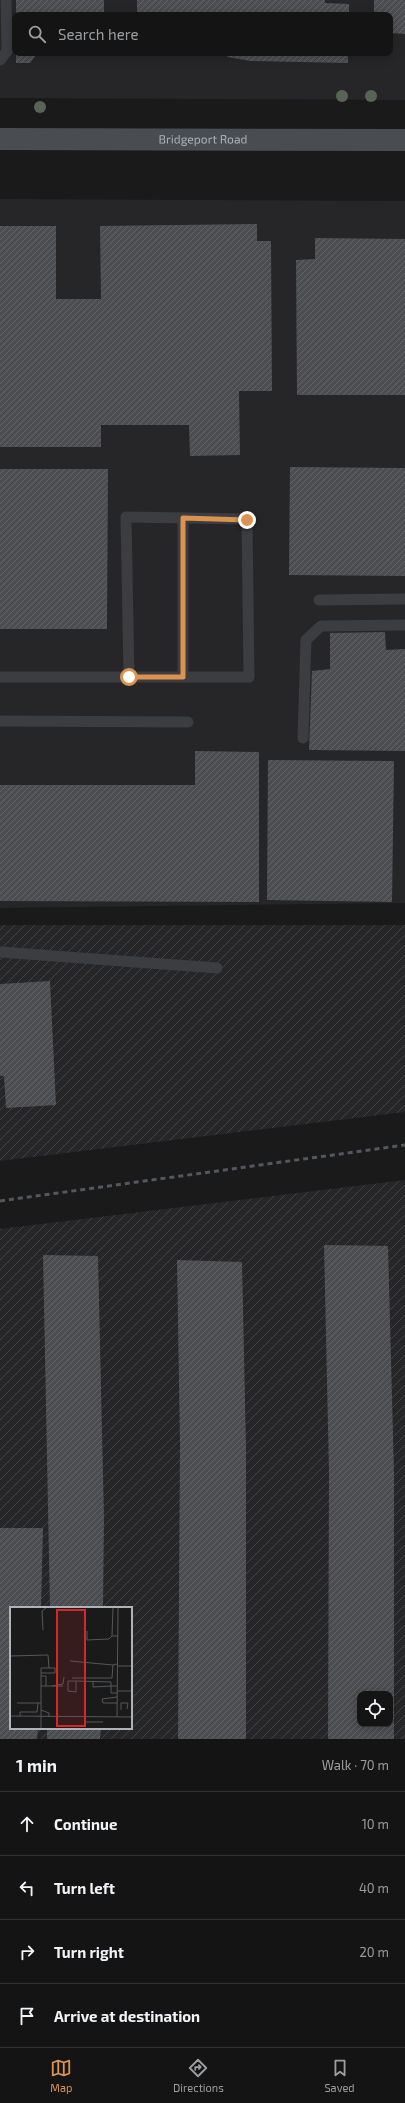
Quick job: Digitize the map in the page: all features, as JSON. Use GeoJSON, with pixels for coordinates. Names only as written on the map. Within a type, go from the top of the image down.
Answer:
{"type":"FeatureCollection","features":[{"type":"Feature","properties":{"kind":"main road","name":"Bridgeport Road"},"geometry":{"type":"LineString","coordinates":[[0,138],[405,140]]}},
{"type":"Feature","properties":{"kind":"lane"},"geometry":{"type":"LineString","coordinates":[[0,60],[6,51],[6,0]]}},
{"type":"Feature","properties":{"kind":"lane"},"geometry":{"type":"LineString","coordinates":[[0,677],[129,677],[183,677],[249,677],[247,520],[126,517],[129,677]]}},
{"type":"Feature","properties":{"kind":"lane"},"geometry":{"type":"LineString","coordinates":[[183,518],[183,677]]}},
{"type":"Feature","properties":{"kind":"lane"},"geometry":{"type":"LineString","coordinates":[[319,600],[405,599]]}},
{"type":"Feature","properties":{"kind":"lane"},"geometry":{"type":"LineString","coordinates":[[303,738],[306,640],[321,626],[405,625]]}},
{"type":"Feature","properties":{"kind":"lane"},"geometry":{"type":"LineString","coordinates":[[0,721],[188,722]]}},
{"type":"Feature","properties":{"kind":"lane"},"geometry":{"type":"LineString","coordinates":[[0,952],[217,968]]}},
{"type":"Feature","properties":{"kind":"shaded area"},"geometry":{"type":"Polygon","coordinates":[[[0,0],[405,0],[405,100],[0,98],[0,0]]]}},
{"type":"Feature","properties":{"kind":"shaded area"},"geometry":{"type":"Polygon","coordinates":[[[0,199],[405,201],[405,903],[0,908],[0,199]]]}},
{"type":"Feature","properties":{"kind":"shaded area"},"geometry":{"type":"Polygon","coordinates":[[[0,925],[405,925],[405,1112],[0,1161],[0,925]]]}},
{"type":"Feature","properties":{"kind":"shaded area"},"geometry":{"type":"Polygon","coordinates":[[[405,1180],[405,1739],[0,1739],[0,1229],[405,1180]]]}},
{"type":"Feature","properties":{"kind":"building"},"geometry":{"type":"Polygon","coordinates":[[[16,0],[104,0],[104,12],[16,12],[16,0]]]}},
{"type":"Feature","properties":{"kind":"building"},"geometry":{"type":"Polygon","coordinates":[[[137,0],[325,0],[325,3],[349,4],[349,12],[137,12],[137,0]]]}},
{"type":"Feature","properties":{"kind":"building"},"geometry":{"type":"Polygon","coordinates":[[[374,0],[405,0],[405,34],[393,33],[393,12],[374,12],[374,0]]]}},
{"type":"Feature","properties":{"kind":"building"},"geometry":{"type":"Polygon","coordinates":[[[16,56],[35,56],[30,63],[16,63],[16,56]]]}},
{"type":"Feature","properties":{"kind":"building"},"geometry":{"type":"Polygon","coordinates":[[[226,56],[348,56],[348,63],[250,61],[226,56]]]}},
{"type":"Feature","properties":{"kind":"building"},"geometry":{"type":"Polygon","coordinates":[[[257,224],[257,241],[271,241],[272,391],[239,391],[240,455],[190,456],[189,425],[101,425],[101,447],[0,447],[0,226],[56,226],[56,299],[101,299],[100,226],[257,224]]]}},
{"type":"Feature","properties":{"kind":"building"},"geometry":{"type":"Polygon","coordinates":[[[315,238],[405,239],[405,395],[297,395],[296,260],[315,259],[315,238]]]}},
{"type":"Feature","properties":{"kind":"building"},"geometry":{"type":"Polygon","coordinates":[[[290,467],[405,468],[405,576],[289,575],[290,467]]]}},
{"type":"Feature","properties":{"kind":"building"},"geometry":{"type":"Polygon","coordinates":[[[0,469],[108,469],[107,629],[0,629],[0,469]]]}},
{"type":"Feature","properties":{"kind":"building"},"geometry":{"type":"Polygon","coordinates":[[[385,632],[386,650],[405,649],[405,751],[309,750],[312,671],[330,669],[330,633],[385,632]]]}},
{"type":"Feature","properties":{"kind":"building"},"geometry":{"type":"Polygon","coordinates":[[[195,751],[259,752],[259,902],[0,901],[0,785],[195,785],[195,751]]]}},
{"type":"Feature","properties":{"kind":"building"},"geometry":{"type":"Polygon","coordinates":[[[268,760],[394,761],[392,902],[267,900],[268,760]]]}},
{"type":"Feature","properties":{"kind":"building"},"geometry":{"type":"Polygon","coordinates":[[[50,981],[56,1105],[6,1108],[4,1076],[0,1076],[0,984],[50,981]]]}},
{"type":"Feature","properties":{"kind":"building"},"geometry":{"type":"Polygon","coordinates":[[[324,1245],[388,1246],[394,1473],[394,1739],[328,1739],[329,1472],[324,1245]]]}},
{"type":"Feature","properties":{"kind":"building"},"geometry":{"type":"Polygon","coordinates":[[[43,1255],[98,1256],[104,1518],[103,1607],[50,1607],[43,1255]]]}},
{"type":"Feature","properties":{"kind":"building"},"geometry":{"type":"Polygon","coordinates":[[[177,1260],[242,1262],[246,1447],[246,1739],[178,1739],[180,1444],[177,1260]]]}},
{"type":"Feature","properties":{"kind":"building"},"geometry":{"type":"Polygon","coordinates":[[[0,1528],[43,1528],[41,1607],[10,1607],[10,1729],[38,1729],[37,1739],[0,1739],[0,1528]]]}},
{"type":"Feature","properties":{"kind":"building"},"geometry":{"type":"Polygon","coordinates":[[[47,1729],[101,1729],[100,1739],[47,1739],[47,1729]]]}},
{"type":"Feature","properties":{"kind":"railway"},"geometry":{"type":"LineString","coordinates":[[0,1201],[405,1145]]}},
{"type":"Feature","properties":{"kind":"route"},"geometry":{"type":"LineString","coordinates":[[129,677],[183,677],[183,518],[247,520]]}}]}
